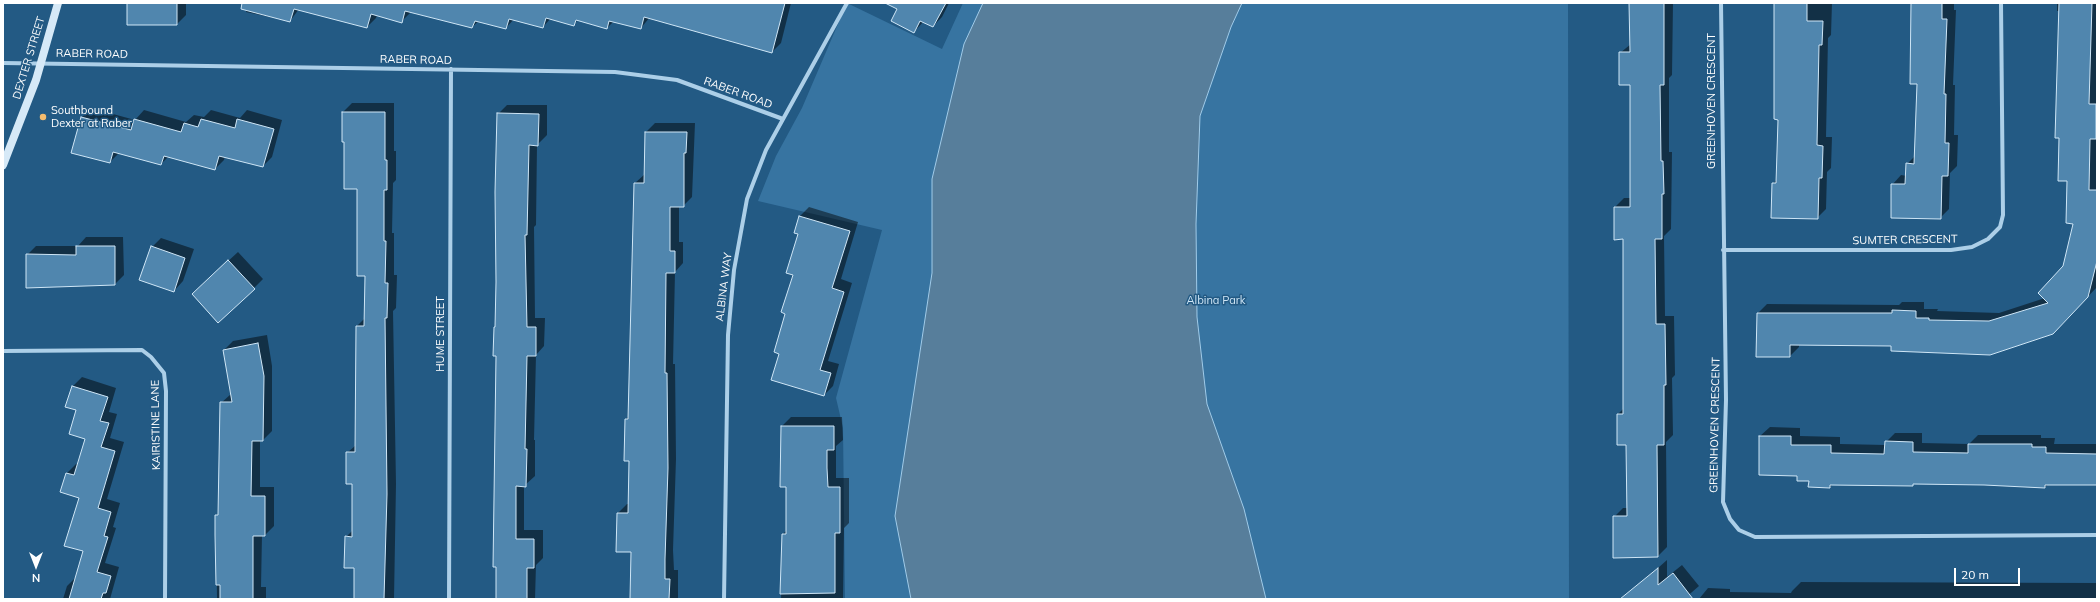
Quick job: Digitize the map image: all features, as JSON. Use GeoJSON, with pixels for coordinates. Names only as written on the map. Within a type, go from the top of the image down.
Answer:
{"type":"FeatureCollection","features":[{"type":"Feature","properties":{"kind":"street","name":"DEXTER STREET"},"geometry":{"type":"LineString","coordinates":[[3,165],[41,63],[58,3]]}},
{"type":"Feature","properties":{"kind":"street","name":"ALBINA WAY"},"geometry":{"type":"LineString","coordinates":[[724,599],[728,335],[734,270],[747,199],[766,150],[847,3]]}},
{"type":"Feature","properties":{"kind":"street","name":"GREENHOVEN CRESCENT"},"geometry":{"type":"LineString","coordinates":[[1721,3],[1722,250],[1726,400],[1722,502],[1730,519],[1739,530],[1755,537],[2097,535]]}},
{"type":"Feature","properties":{"kind":"street","name":"SUMTER CRESCENT"},"geometry":{"type":"LineString","coordinates":[[1722,250],[1951,250],[1972,247],[1988,239],[2000,227],[2003,215],[2001,3]]}},
{"type":"Feature","properties":{"kind":"street","name":"RABER ROAD"},"geometry":{"type":"LineString","coordinates":[[3,63],[615,72],[677,80],[783,119]]}},
{"type":"Feature","properties":{"kind":"street","name":"HUME STREET"},"geometry":{"type":"LineString","coordinates":[[449,599],[451,69]]}},
{"type":"Feature","properties":{"kind":"street","name":"KAIRISTINE LANE"},"geometry":{"type":"LineString","coordinates":[[3,351],[142,350],[151,357],[164,373],[166,391],[165,599]]}},
{"type":"Feature","properties":{"kind":"green space","name":"Albina Park"},"geometry":{"type":"Polygon","coordinates":[[[847,3],[942,49],[963,3],[1568,3],[1569,599],[845,599],[843,428],[836,398],[882,230],[758,201],[776,156],[802,108],[847,3]]]}},
{"type":"Feature","properties":{"kind":"shaded area"},"geometry":{"type":"Polygon","coordinates":[[[983,3],[1242,3],[1231,27],[1200,116],[1196,224],[1197,317],[1207,404],[1244,509],[1266,599],[911,599],[895,516],[932,273],[932,179],[964,44],[983,3]]]}},
{"type":"Feature","properties":{"kind":"building"},"geometry":{"type":"Polygon","coordinates":[[[127,3],[177,3],[177,25],[127,25],[127,3]]]}},
{"type":"Feature","properties":{"kind":"building"},"geometry":{"type":"Polygon","coordinates":[[[242,3],[785,3],[772,53],[644,17],[641,29],[609,21],[607,29],[576,20],[574,26],[546,18],[543,28],[509,19],[506,29],[475,21],[472,28],[405,11],[402,23],[371,14],[367,28],[294,9],[290,22],[241,9],[242,3]]]}},
{"type":"Feature","properties":{"kind":"building"},"geometry":{"type":"Polygon","coordinates":[[[885,3],[946,3],[933,27],[920,21],[914,33],[891,21],[897,9],[885,3]]]}},
{"type":"Feature","properties":{"kind":"building"},"geometry":{"type":"Polygon","coordinates":[[[1629,3],[1664,3],[1664,85],[1660,85],[1661,161],[1663,161],[1664,194],[1662,194],[1662,239],[1655,239],[1656,324],[1665,324],[1666,385],[1664,385],[1664,445],[1657,445],[1658,557],[1613,558],[1613,516],[1627,516],[1626,445],[1617,445],[1617,414],[1623,414],[1623,239],[1614,240],[1614,207],[1630,207],[1630,85],[1619,85],[1619,52],[1630,52],[1629,3]]]}},
{"type":"Feature","properties":{"kind":"building"},"geometry":{"type":"Polygon","coordinates":[[[1774,3],[1807,3],[1807,21],[1823,21],[1822,45],[1819,45],[1817,145],[1823,146],[1822,178],[1819,178],[1818,219],[1771,218],[1772,183],[1776,183],[1778,120],[1774,119],[1774,3]]]}},
{"type":"Feature","properties":{"kind":"building"},"geometry":{"type":"Polygon","coordinates":[[[1911,3],[1942,3],[1942,19],[1947,19],[1944,94],[1946,94],[1945,143],[1949,143],[1948,176],[1942,176],[1941,219],[1891,218],[1891,184],[1905,184],[1906,163],[1914,164],[1917,84],[1910,84],[1911,3]]]}},
{"type":"Feature","properties":{"kind":"building"},"geometry":{"type":"Polygon","coordinates":[[[2059,3],[2092,3],[2089,104],[2096,104],[2096,139],[2090,139],[2089,190],[2097,190],[2097,261],[2088,297],[2053,334],[1990,355],[1891,351],[1891,346],[1790,345],[1790,357],[1756,357],[1757,313],[1892,313],[1892,310],[1916,311],[1916,318],[1929,318],[1929,320],[1989,321],[2048,303],[2038,293],[2063,266],[2073,224],[2066,223],[2067,181],[2058,181],[2059,138],[2055,138],[2059,3]]]}},
{"type":"Feature","properties":{"kind":"building"},"geometry":{"type":"Polygon","coordinates":[[[342,112],[385,112],[385,160],[387,160],[387,190],[384,190],[384,241],[386,241],[385,283],[388,283],[387,318],[385,318],[387,494],[384,599],[354,599],[354,568],[344,568],[345,536],[352,537],[352,484],[346,484],[346,452],[355,452],[356,326],[364,326],[365,276],[357,276],[357,189],[344,189],[344,142],[342,142],[342,112]]]}},
{"type":"Feature","properties":{"kind":"building"},"geometry":{"type":"Polygon","coordinates":[[[497,113],[539,114],[538,146],[529,145],[527,235],[525,235],[527,327],[536,327],[536,356],[527,356],[525,449],[527,449],[526,487],[516,486],[516,539],[534,539],[534,568],[527,568],[527,599],[496,599],[496,567],[493,567],[496,356],[493,356],[496,282],[495,192],[497,113]]]}},
{"type":"Feature","properties":{"kind":"building"},"geometry":{"type":"Polygon","coordinates":[[[81,117],[131,130],[134,119],[181,132],[184,123],[198,127],[201,119],[235,128],[237,119],[274,129],[263,167],[219,156],[215,170],[164,156],[161,165],[113,152],[110,163],[71,153],[81,117]]]}},
{"type":"Feature","properties":{"kind":"building"},"geometry":{"type":"Polygon","coordinates":[[[645,132],[687,132],[686,153],[684,153],[684,207],[670,207],[670,251],[675,251],[675,273],[666,273],[665,373],[667,373],[668,468],[665,579],[670,579],[669,599],[630,599],[631,552],[616,552],[617,513],[628,513],[629,461],[624,461],[625,419],[628,419],[634,183],[644,183],[645,132]]]}},
{"type":"Feature","properties":{"kind":"building"},"geometry":{"type":"Polygon","coordinates":[[[799,216],[850,231],[832,288],[844,292],[820,370],[831,373],[824,396],[771,380],[779,354],[774,352],[785,314],[781,312],[793,275],[786,273],[798,234],[794,233],[799,216]]]}},
{"type":"Feature","properties":{"kind":"building"},"geometry":{"type":"Polygon","coordinates":[[[76,246],[115,246],[115,285],[26,288],[26,254],[76,255],[76,246]]]}},
{"type":"Feature","properties":{"kind":"building"},"geometry":{"type":"Polygon","coordinates":[[[151,246],[185,258],[174,292],[139,280],[151,246]]]}},
{"type":"Feature","properties":{"kind":"building"},"geometry":{"type":"Polygon","coordinates":[[[228,260],[255,289],[218,323],[192,294],[228,260]]]}},
{"type":"Feature","properties":{"kind":"building"},"geometry":{"type":"Polygon","coordinates":[[[258,343],[264,376],[263,441],[252,441],[251,496],[265,496],[265,536],[253,536],[253,599],[220,599],[220,585],[216,585],[215,515],[218,515],[220,402],[232,402],[223,350],[258,343]]]}},
{"type":"Feature","properties":{"kind":"building"},"geometry":{"type":"Polygon","coordinates":[[[72,386],[108,397],[100,421],[109,423],[101,447],[115,451],[98,508],[111,512],[104,536],[108,537],[97,572],[111,576],[106,593],[103,593],[101,599],[69,599],[83,551],[64,546],[79,498],[60,492],[66,473],[74,475],[85,439],[69,434],[76,410],[65,407],[72,386]]]}},
{"type":"Feature","properties":{"kind":"building"},"geometry":{"type":"Polygon","coordinates":[[[781,426],[834,426],[834,450],[827,450],[827,468],[828,487],[840,487],[840,533],[835,533],[835,593],[780,594],[782,534],[786,534],[786,487],[780,487],[781,426]]]}},
{"type":"Feature","properties":{"kind":"building"},"geometry":{"type":"Polygon","coordinates":[[[1759,436],[1791,436],[1791,445],[1831,445],[1831,453],[1884,454],[1885,441],[1913,442],[1913,452],[1968,453],[1968,444],[2032,444],[2032,447],[2046,447],[2046,453],[2097,454],[2097,485],[2045,485],[2045,488],[1913,484],[1913,486],[1830,485],[1830,488],[1808,487],[1809,481],[1797,481],[1797,476],[1759,475],[1759,436]]]}},
{"type":"Feature","properties":{"kind":"building"},"geometry":{"type":"Polygon","coordinates":[[[1658,568],[1658,585],[1673,573],[1693,599],[1620,599],[1658,568]]]}},
{"type":"Feature","properties":{"kind":"place","name":"Southbound Dexter at Raber"},"geometry":{"type":"Point","coordinates":[43,117]}}]}
